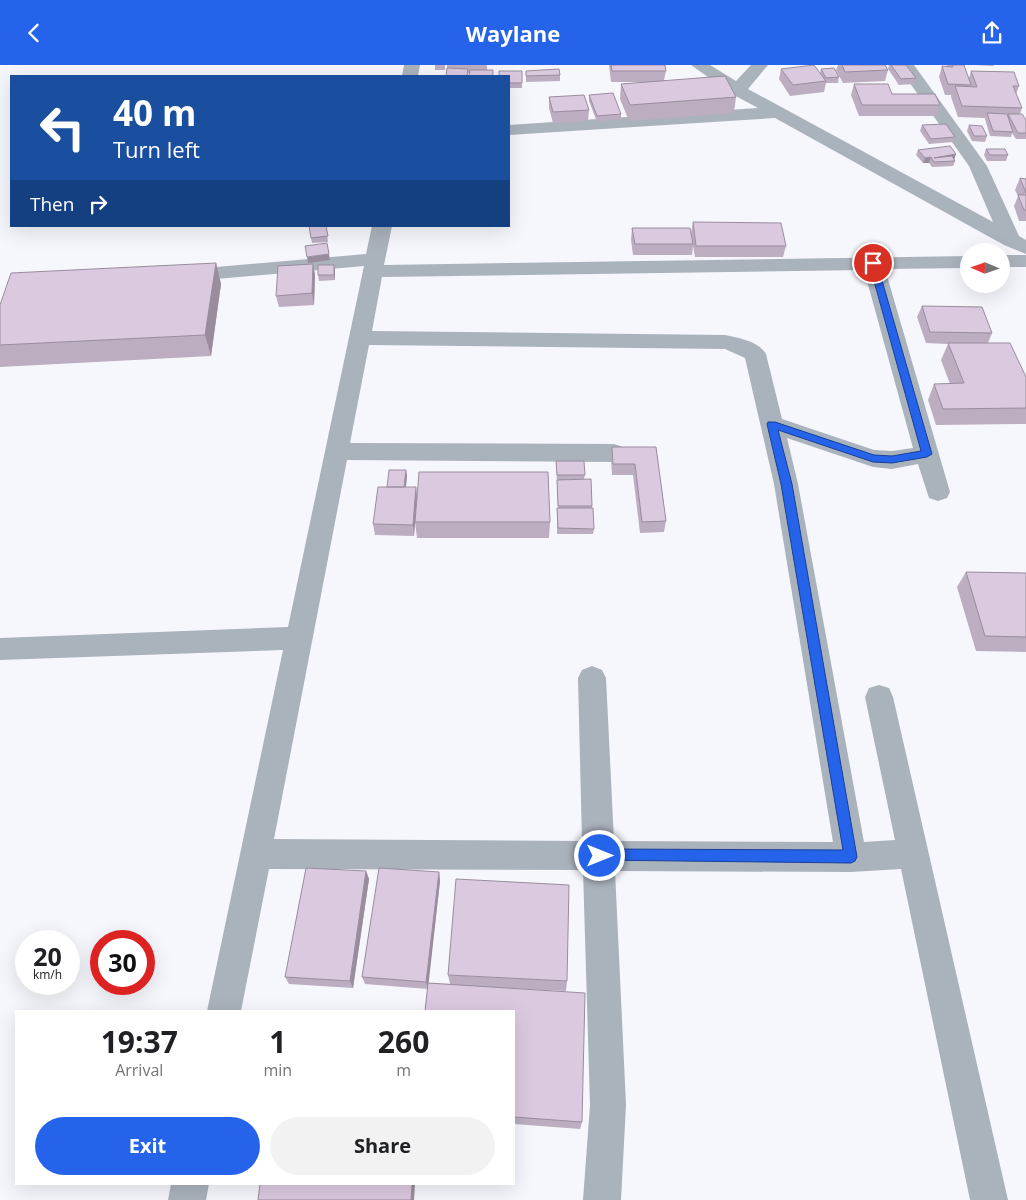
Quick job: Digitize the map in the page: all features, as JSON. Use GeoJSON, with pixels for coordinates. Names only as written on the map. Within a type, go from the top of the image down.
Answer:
{"type":"FeatureCollection","features":[{"type":"Feature","properties":{"kind":"street"},"geometry":{"type":"LineString","coordinates":[[699,65],[738,90],[1018,244]]}},
{"type":"Feature","properties":{"kind":"street"},"geometry":{"type":"LineString","coordinates":[[738,90],[760,65]]}},
{"type":"Feature","properties":{"kind":"street"},"geometry":{"type":"LineString","coordinates":[[905,65],[931,98],[978,166],[1018,244]]}},
{"type":"Feature","properties":{"kind":"street"},"geometry":{"type":"LineString","coordinates":[[510,130],[780,112]]}},
{"type":"Feature","properties":{"kind":"street"},"geometry":{"type":"LineString","coordinates":[[224,1010],[382,227]]}},
{"type":"Feature","properties":{"kind":"street"},"geometry":{"type":"LineString","coordinates":[[1010,261],[1026,261]]}},
{"type":"Feature","properties":{"kind":"street"},"geometry":{"type":"LineString","coordinates":[[159,278],[374,265],[960,262]]}},
{"type":"Feature","properties":{"kind":"street"},"geometry":{"type":"LineString","coordinates":[[873,263],[938,492]]}},
{"type":"Feature","properties":{"kind":"street"},"geometry":{"type":"LineString","coordinates":[[359,338],[725,343],[738,345],[755,354],[786,484],[851,857]]}},
{"type":"Feature","properties":{"kind":"street"},"geometry":{"type":"LineString","coordinates":[[772,424],[873,458],[892,460],[927,454]]}},
{"type":"Feature","properties":{"kind":"street"},"geometry":{"type":"LineString","coordinates":[[336,451],[614,453]]}},
{"type":"Feature","properties":{"kind":"street"},"geometry":{"type":"LineString","coordinates":[[0,649],[298,638]]}},
{"type":"Feature","properties":{"kind":"street"},"geometry":{"type":"LineString","coordinates":[[592,678],[608,1105],[602,1200]]}},
{"type":"Feature","properties":{"kind":"street"},"geometry":{"type":"LineString","coordinates":[[879,697],[989,1200]]}},
{"type":"Feature","properties":{"kind":"street"},"geometry":{"type":"LineString","coordinates":[[255,855],[851,857],[914,855]]}},
{"type":"Feature","properties":{"kind":"street"},"geometry":{"type":"LineString","coordinates":[[187,1200],[190,1185]]}},
{"type":"Feature","properties":{"kind":"building"},"geometry":{"type":"Polygon","coordinates":[[[611,65],[665,65],[666,71],[612,71],[611,65]]]}},
{"type":"Feature","properties":{"kind":"building"},"geometry":{"type":"Polygon","coordinates":[[[814,65],[826,81],[793,85],[781,69],[814,65]]]}},
{"type":"Feature","properties":{"kind":"building"},"geometry":{"type":"Polygon","coordinates":[[[842,65],[885,65],[888,70],[845,72],[842,65]]]}},
{"type":"Feature","properties":{"kind":"building"},"geometry":{"type":"Polygon","coordinates":[[[891,65],[906,65],[916,78],[901,79],[891,65]]]}},
{"type":"Feature","properties":{"kind":"building"},"geometry":{"type":"Polygon","coordinates":[[[952,65],[964,65],[971,85],[948,84],[942,66],[953,67],[952,65]]]}},
{"type":"Feature","properties":{"kind":"building"},"geometry":{"type":"Polygon","coordinates":[[[447,68],[468,69],[467,75],[446,75],[447,68]]]}},
{"type":"Feature","properties":{"kind":"building"},"geometry":{"type":"Polygon","coordinates":[[[834,68],[839,77],[826,78],[821,69],[834,68]]]}},
{"type":"Feature","properties":{"kind":"building"},"geometry":{"type":"Polygon","coordinates":[[[559,69],[560,75],[526,76],[526,71],[559,69]]]}},
{"type":"Feature","properties":{"kind":"building"},"geometry":{"type":"Polygon","coordinates":[[[470,70],[493,70],[493,75],[469,75],[470,70]]]}},
{"type":"Feature","properties":{"kind":"building"},"geometry":{"type":"Polygon","coordinates":[[[499,71],[522,71],[522,83],[510,83],[510,75],[499,75],[499,71]]]}},
{"type":"Feature","properties":{"kind":"building"},"geometry":{"type":"Polygon","coordinates":[[[971,71],[1014,72],[1019,86],[1013,86],[1022,108],[962,106],[955,86],[977,87],[971,71]]]}},
{"type":"Feature","properties":{"kind":"building"},"geometry":{"type":"Polygon","coordinates":[[[725,76],[736,97],[630,105],[621,84],[725,76]]]}},
{"type":"Feature","properties":{"kind":"building"},"geometry":{"type":"Polygon","coordinates":[[[854,84],[888,84],[892,94],[935,94],[940,105],[862,105],[854,84]]]}},
{"type":"Feature","properties":{"kind":"building"},"geometry":{"type":"Polygon","coordinates":[[[613,93],[621,114],[597,116],[589,95],[613,93]]]}},
{"type":"Feature","properties":{"kind":"building"},"geometry":{"type":"Polygon","coordinates":[[[584,95],[589,110],[553,112],[549,97],[584,95]]]}},
{"type":"Feature","properties":{"kind":"building"},"geometry":{"type":"Polygon","coordinates":[[[987,113],[1007,114],[1013,132],[993,131],[987,113]]]}},
{"type":"Feature","properties":{"kind":"building"},"geometry":{"type":"Polygon","coordinates":[[[1008,114],[1022,114],[1026,120],[1026,133],[1018,133],[1008,114]]]}},
{"type":"Feature","properties":{"kind":"building"},"geometry":{"type":"Polygon","coordinates":[[[946,124],[955,137],[931,139],[922,125],[946,124]]]}},
{"type":"Feature","properties":{"kind":"building"},"geometry":{"type":"Polygon","coordinates":[[[969,125],[982,126],[987,136],[974,136],[969,125]]]}},
{"type":"Feature","properties":{"kind":"building"},"geometry":{"type":"Polygon","coordinates":[[[950,146],[956,154],[934,158],[952,156],[955,161],[934,162],[931,157],[925,158],[918,150],[950,146]]]}},
{"type":"Feature","properties":{"kind":"building"},"geometry":{"type":"Polygon","coordinates":[[[986,149],[1005,149],[1008,155],[990,155],[986,149]]]}},
{"type":"Feature","properties":{"kind":"building"},"geometry":{"type":"Polygon","coordinates":[[[1020,178],[1026,179],[1026,193],[1020,178]]]}},
{"type":"Feature","properties":{"kind":"building"},"geometry":{"type":"Polygon","coordinates":[[[1018,195],[1026,195],[1026,210],[1024,210],[1018,195]]]}},
{"type":"Feature","properties":{"kind":"building"},"geometry":{"type":"Polygon","coordinates":[[[693,222],[781,223],[786,246],[696,246],[693,222]]]}},
{"type":"Feature","properties":{"kind":"building"},"geometry":{"type":"Polygon","coordinates":[[[309,227],[326,227],[328,236],[311,238],[309,227]]]}},
{"type":"Feature","properties":{"kind":"building"},"geometry":{"type":"Polygon","coordinates":[[[632,228],[690,228],[693,244],[635,244],[632,228]]]}},
{"type":"Feature","properties":{"kind":"building"},"geometry":{"type":"Polygon","coordinates":[[[327,243],[329,254],[307,257],[305,246],[327,243]]]}},
{"type":"Feature","properties":{"kind":"building"},"geometry":{"type":"Polygon","coordinates":[[[216,263],[205,335],[0,345],[0,305],[11,273],[216,263]]]}},
{"type":"Feature","properties":{"kind":"building"},"geometry":{"type":"Polygon","coordinates":[[[313,264],[312,293],[276,296],[278,266],[313,264]]]}},
{"type":"Feature","properties":{"kind":"building"},"geometry":{"type":"Polygon","coordinates":[[[318,265],[334,265],[334,275],[318,275],[318,265]]]}},
{"type":"Feature","properties":{"kind":"building"},"geometry":{"type":"Polygon","coordinates":[[[922,306],[982,307],[992,333],[930,332],[922,306]]]}},
{"type":"Feature","properties":{"kind":"building"},"geometry":{"type":"Polygon","coordinates":[[[948,343],[1010,343],[1026,377],[1026,408],[943,409],[934,384],[964,383],[948,343]]]}},
{"type":"Feature","properties":{"kind":"building"},"geometry":{"type":"Polygon","coordinates":[[[612,447],[656,447],[666,521],[642,522],[635,464],[613,464],[612,447]]]}},
{"type":"Feature","properties":{"kind":"building"},"geometry":{"type":"Polygon","coordinates":[[[556,461],[584,461],[585,475],[557,475],[556,461]]]}},
{"type":"Feature","properties":{"kind":"building"},"geometry":{"type":"Polygon","coordinates":[[[389,470],[406,470],[404,487],[387,487],[389,470]]]}},
{"type":"Feature","properties":{"kind":"building"},"geometry":{"type":"Polygon","coordinates":[[[419,472],[548,472],[550,522],[415,522],[419,472]]]}},
{"type":"Feature","properties":{"kind":"building"},"geometry":{"type":"Polygon","coordinates":[[[591,479],[592,506],[558,506],[557,480],[591,479]]]}},
{"type":"Feature","properties":{"kind":"building"},"geometry":{"type":"Polygon","coordinates":[[[378,487],[416,487],[413,525],[373,524],[378,487]]]}},
{"type":"Feature","properties":{"kind":"building"},"geometry":{"type":"Polygon","coordinates":[[[557,508],[593,508],[594,529],[558,528],[557,508]]]}},
{"type":"Feature","properties":{"kind":"building"},"geometry":{"type":"Polygon","coordinates":[[[966,572],[1026,573],[1026,637],[985,636],[966,572]]]}},
{"type":"Feature","properties":{"kind":"building"},"geometry":{"type":"Polygon","coordinates":[[[306,868],[366,871],[350,981],[285,977],[306,868]]]}},
{"type":"Feature","properties":{"kind":"building"},"geometry":{"type":"Polygon","coordinates":[[[379,868],[439,872],[426,982],[362,977],[379,868]]]}},
{"type":"Feature","properties":{"kind":"building"},"geometry":{"type":"Polygon","coordinates":[[[456,879],[569,885],[567,981],[448,975],[456,879]]]}},
{"type":"Feature","properties":{"kind":"building"},"geometry":{"type":"Polygon","coordinates":[[[428,983],[585,993],[582,1122],[515,1117],[515,1010],[425,1010],[428,983]]]}},
{"type":"Feature","properties":{"kind":"building"},"geometry":{"type":"Polygon","coordinates":[[[260,1185],[412,1185],[411,1200],[258,1200],[260,1185]]]}},
{"type":"Feature","properties":{"kind":"route"},"geometry":{"type":"LineString","coordinates":[[600,856],[851,857],[786,484],[772,424],[873,458],[892,460],[927,454],[873,263]]}}]}
